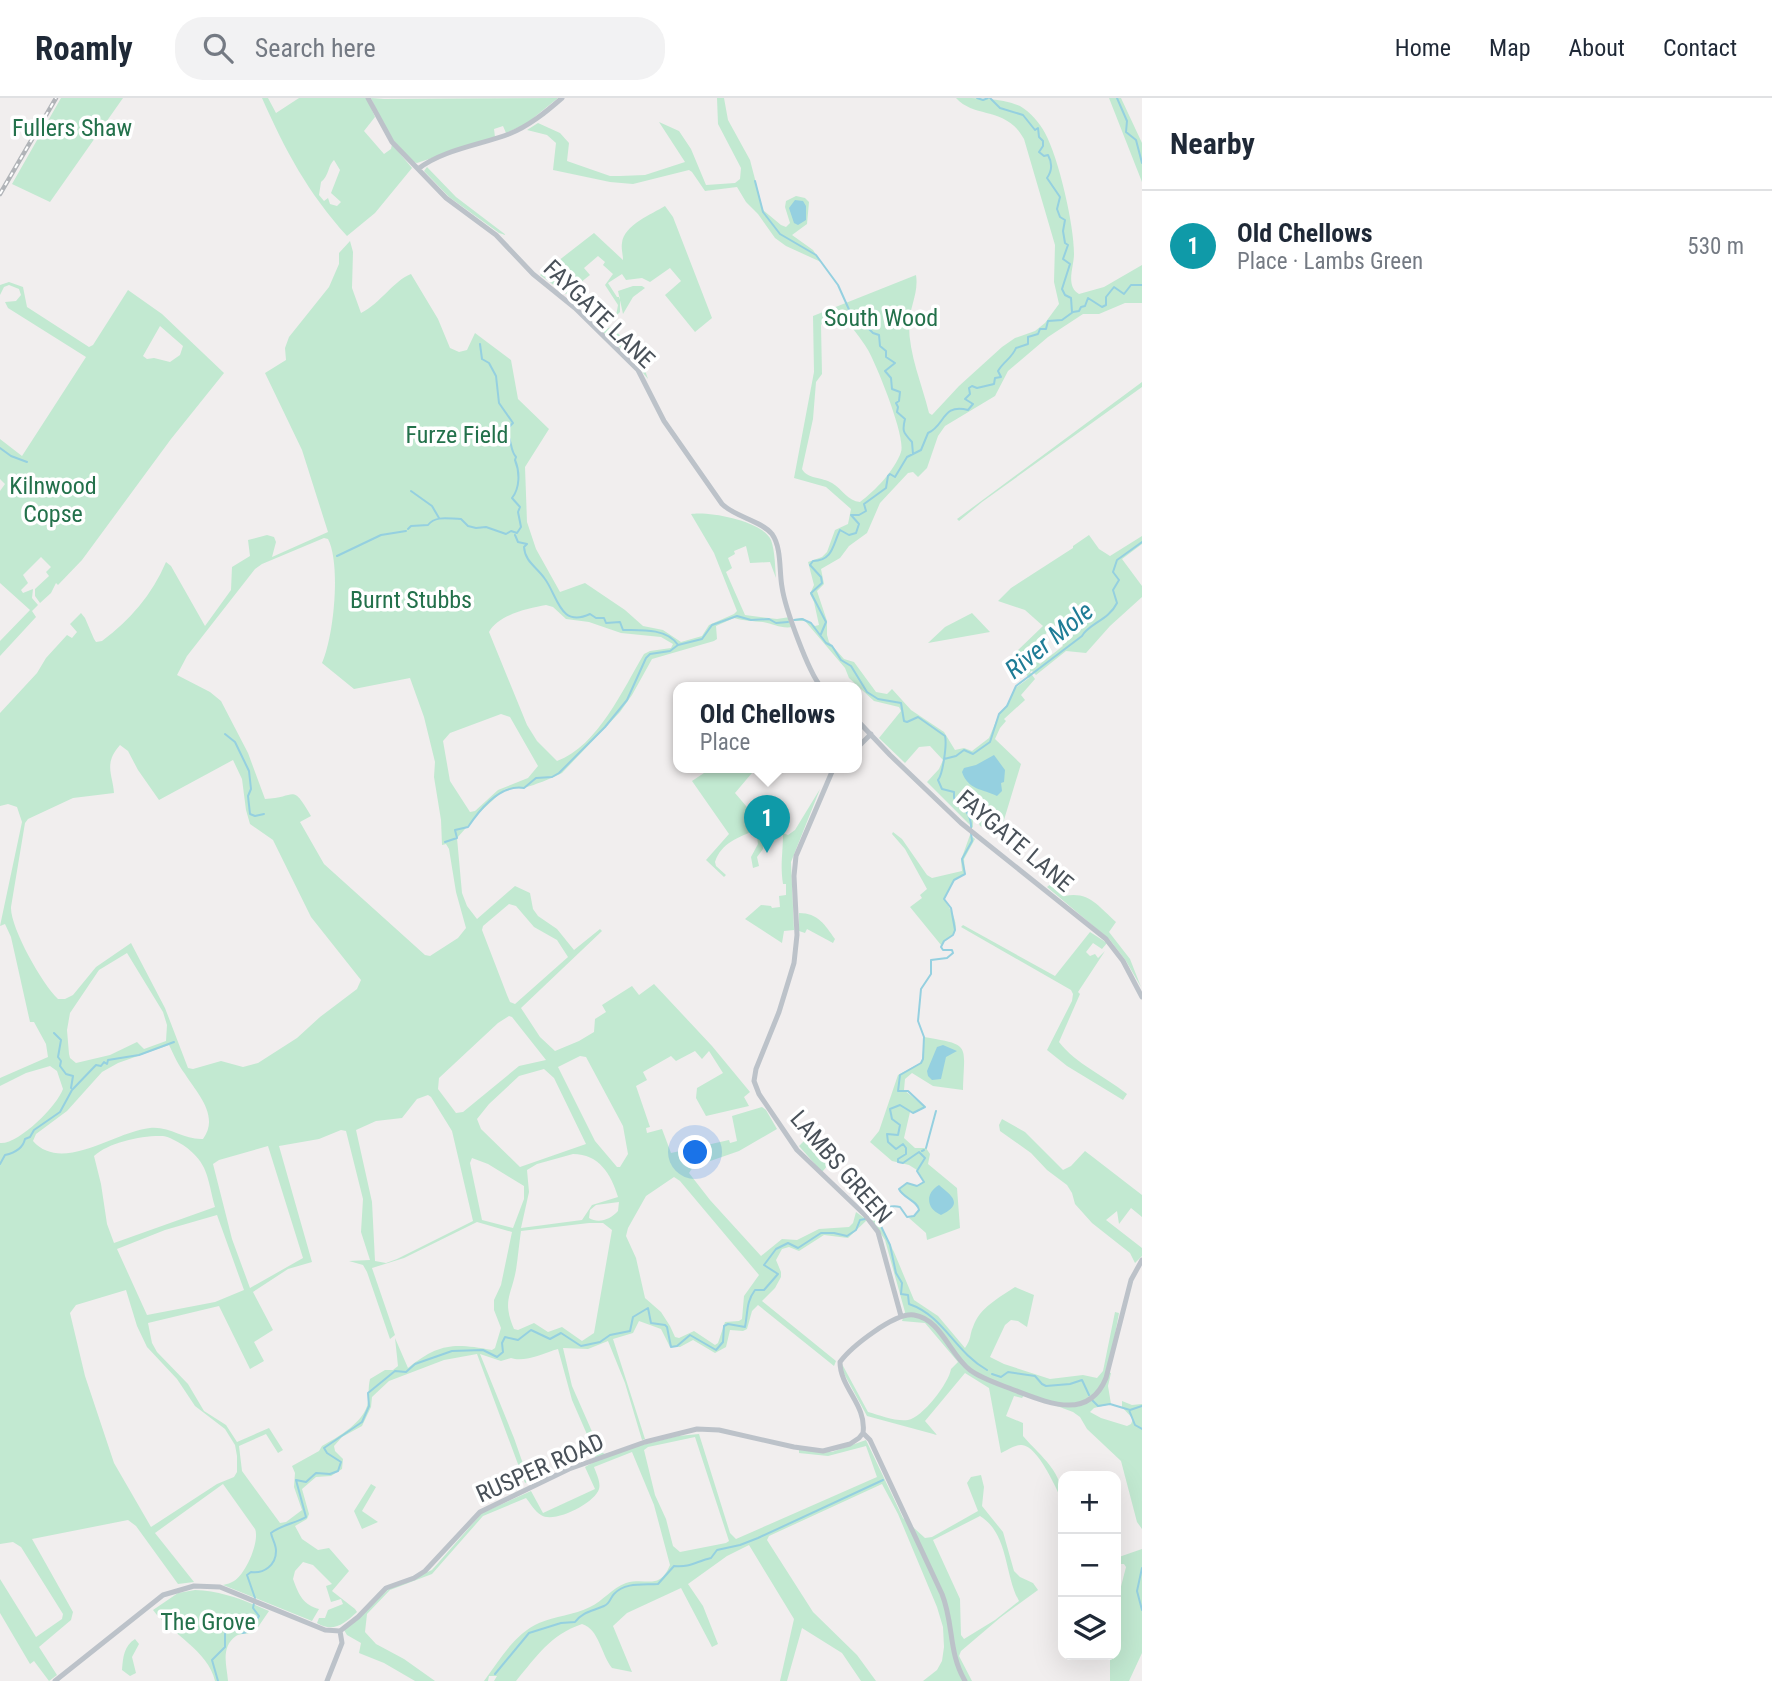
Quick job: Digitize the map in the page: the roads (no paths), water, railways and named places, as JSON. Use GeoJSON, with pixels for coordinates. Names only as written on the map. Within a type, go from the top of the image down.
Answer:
{"type":"FeatureCollection","features":[{"type":"Feature","properties":{"kind":"street","name":"FAYGATE LANE"},"geometry":{"type":"LineString","coordinates":[[368,98],[392,142],[418,169],[449,200],[496,235],[533,274],[577,310],[638,370],[664,421],[718,499],[729,510],[769,531],[774,537],[782,589],[809,668],[818,682]]}},
{"type":"Feature","properties":{"kind":"street"},"geometry":{"type":"LineString","coordinates":[[418,169],[447,155],[518,130],[562,98]]}},
{"type":"Feature","properties":{"kind":"street","name":"FAYGATE LANE"},"geometry":{"type":"LineString","coordinates":[[862,725],[971,831],[1106,939],[1123,961],[1142,997]]}},
{"type":"Feature","properties":{"kind":"street"},"geometry":{"type":"LineString","coordinates":[[862,743],[871,734]]}},
{"type":"Feature","properties":{"kind":"street","name":"LAMBS GREEN"},"geometry":{"type":"LineString","coordinates":[[831,773],[798,848],[794,870],[797,932],[794,963],[754,1081],[759,1094],[797,1150],[867,1217],[883,1241],[901,1316]]}},
{"type":"Feature","properties":{"kind":"street"},"geometry":{"type":"LineString","coordinates":[[965,1681],[954,1660],[949,1615],[942,1594],[870,1440],[863,1433],[861,1413],[841,1373],[840,1362],[865,1340],[901,1316],[915,1315],[928,1321],[963,1364],[983,1377],[1054,1404],[1076,1404],[1091,1399],[1099,1392],[1106,1378],[1131,1280],[1142,1260]]}},
{"type":"Feature","properties":{"kind":"street","name":"RUSPER ROAD"},"geometry":{"type":"LineString","coordinates":[[340,1631],[358,1617],[384,1589],[413,1578],[428,1568],[480,1512],[569,1469],[645,1442],[697,1429],[719,1430],[822,1451],[849,1444],[863,1433]]}},
{"type":"Feature","properties":{"kind":"street"},"geometry":{"type":"LineString","coordinates":[[55,1681],[166,1593],[208,1585],[228,1590],[332,1632],[340,1631],[342,1643],[327,1681]]}},
{"type":"Feature","properties":{"kind":"water"},"geometry":{"type":"Polygon","coordinates":[[[795,200],[803,201],[806,206],[806,220],[798,225],[794,223],[789,208],[795,200]]]}},
{"type":"Feature","properties":{"kind":"water"},"geometry":{"type":"Polygon","coordinates":[[[994,755],[1005,770],[1004,782],[1001,783],[1002,791],[997,796],[972,786],[962,772],[964,768],[994,755]]]}},
{"type":"Feature","properties":{"kind":"water"},"geometry":{"type":"Polygon","coordinates":[[[943,1045],[957,1051],[946,1057],[941,1079],[932,1080],[927,1071],[937,1047],[943,1045]]]}},
{"type":"Feature","properties":{"kind":"water"},"geometry":{"type":"Polygon","coordinates":[[[939,1185],[951,1196],[954,1204],[941,1215],[932,1209],[929,1201],[931,1192],[939,1185]]]}},
{"type":"Feature","properties":{"kind":"waterway"},"geometry":{"type":"LineString","coordinates":[[977,98],[988,98]]}},
{"type":"Feature","properties":{"kind":"waterway"},"geometry":{"type":"LineString","coordinates":[[990,98],[1000,108],[1023,115],[1035,130],[1038,128],[1039,137],[1043,141],[1039,152],[1050,158],[1051,167],[1047,178],[1060,197],[1057,209],[1060,217],[1065,220],[1063,231],[1065,243],[1068,245],[1063,259],[1070,264],[1062,289],[1065,295],[1071,298],[1072,312]]}},
{"type":"Feature","properties":{"kind":"waterway"},"geometry":{"type":"LineString","coordinates":[[1117,98],[1127,121],[1126,132],[1136,140],[1142,163]]}},
{"type":"Feature","properties":{"kind":"waterway"},"geometry":{"type":"LineString","coordinates":[[755,181],[763,212],[780,234],[816,255],[838,285],[851,314],[862,314],[868,322],[866,326],[879,335],[880,346],[886,351],[886,357],[895,363],[885,371],[891,378],[892,389],[900,392],[899,401],[896,403],[897,412],[905,419],[904,431],[912,442],[913,454]]}},
{"type":"Feature","properties":{"kind":"waterway"},"geometry":{"type":"LineString","coordinates":[[821,634],[826,622],[811,593],[822,583],[821,577],[810,565],[828,555],[840,530],[849,535],[856,533],[859,524],[851,515],[866,511],[864,504],[886,488],[888,476],[890,474],[895,477],[907,457],[921,450],[928,433],[934,430],[948,412],[968,410],[973,404],[965,399],[970,394],[969,388],[994,384],[995,378],[1001,377],[998,371],[1016,348],[1028,344],[1028,337],[1038,334],[1040,329],[1046,329],[1048,321],[1062,320],[1079,311],[1088,298],[1102,307],[1106,305],[1106,297],[1114,287],[1124,294],[1131,285],[1142,285]]}},
{"type":"Feature","properties":{"kind":"waterway"},"geometry":{"type":"LineString","coordinates":[[408,529],[411,526],[428,525],[443,518],[461,519],[468,526],[486,527],[506,534],[511,531],[517,533],[521,527],[518,512],[520,507],[512,498],[517,490],[518,480],[516,457],[505,431],[513,423],[499,403],[496,376],[489,363],[482,359],[480,344]]}},
{"type":"Feature","properties":{"kind":"waterway"},"geometry":{"type":"LineString","coordinates":[[0,448],[27,462]]}},
{"type":"Feature","properties":{"kind":"waterway"},"geometry":{"type":"LineString","coordinates":[[411,491],[432,506],[439,518]]}},
{"type":"Feature","properties":{"kind":"waterway"},"geometry":{"type":"LineString","coordinates":[[337,556],[381,535],[406,531]]}},
{"type":"Feature","properties":{"kind":"waterway"},"geometry":{"type":"LineString","coordinates":[[515,535],[518,542],[527,544],[524,547],[527,557],[545,579],[566,614],[572,617],[590,614],[596,618],[604,618],[606,623],[620,622],[623,630],[660,633],[667,635],[678,645]]}},
{"type":"Feature","properties":{"kind":"waterway","name":"River Mole"},"geometry":{"type":"LineString","coordinates":[[944,759],[956,756],[964,750],[973,754],[990,742],[999,714],[1007,706],[1016,686],[1113,609],[1117,603],[1113,590],[1119,580],[1113,572],[1117,560],[1142,542]]}},
{"type":"Feature","properties":{"kind":"waterway"},"geometry":{"type":"LineString","coordinates":[[445,842],[457,838],[455,830],[468,827],[491,799],[499,794],[515,788],[524,788],[536,778],[552,777],[559,773],[605,727],[627,700],[650,654],[670,651],[678,645],[702,639],[712,625],[737,616],[751,620],[769,619],[776,623],[788,622]]}},
{"type":"Feature","properties":{"kind":"waterway"},"geometry":{"type":"LineString","coordinates":[[794,620],[802,619],[811,623],[841,660],[851,666],[861,682]]}},
{"type":"Feature","properties":{"kind":"waterway"},"geometry":{"type":"LineString","coordinates":[[862,684],[867,692],[878,699],[901,703],[904,721],[918,717],[945,736],[944,759],[938,780],[942,789],[954,792],[954,798],[968,815],[971,828]]}},
{"type":"Feature","properties":{"kind":"waterway"},"geometry":{"type":"LineString","coordinates":[[225,734],[235,742],[249,771],[250,814],[264,814]]}},
{"type":"Feature","properties":{"kind":"waterway","name":"River Mole"},"geometry":{"type":"LineString","coordinates":[[870,1218],[891,1207],[900,1207],[907,1217],[914,1216],[919,1210],[899,1189],[907,1183],[917,1186],[924,1182],[917,1171],[925,1158],[919,1152],[903,1163],[898,1162],[898,1159],[906,1154],[906,1148],[903,1144],[896,1149],[888,1142],[887,1134],[898,1135],[900,1125],[892,1119],[890,1109],[900,1105],[913,1113],[925,1107],[908,1091],[898,1091],[900,1075],[921,1063],[923,1059],[924,1037],[918,1021],[921,989],[931,974],[931,960],[947,958],[953,953],[952,950],[943,950],[941,947],[955,930],[951,908],[944,899],[954,880],[965,874],[962,859],[972,841],[971,833]]}},
{"type":"Feature","properties":{"kind":"waterway"},"geometry":{"type":"LineString","coordinates":[[54,1033],[61,1040],[58,1057],[60,1066],[66,1074],[73,1076],[71,1088]]}},
{"type":"Feature","properties":{"kind":"waterway"},"geometry":{"type":"LineString","coordinates":[[0,1164],[5,1155],[18,1150],[34,1130],[60,1112],[72,1090],[96,1065],[101,1066],[104,1062],[107,1064],[108,1060],[139,1055],[174,1042]]}},
{"type":"Feature","properties":{"kind":"waterway"},"geometry":{"type":"LineString","coordinates":[[926,1148],[936,1111]]}},
{"type":"Feature","properties":{"kind":"waterway"},"geometry":{"type":"LineString","coordinates":[[879,1212],[879,1222],[890,1245],[896,1273],[902,1283],[901,1294],[908,1295],[909,1304],[931,1317],[987,1370]]}},
{"type":"Feature","properties":{"kind":"waterway","name":"River Mole"},"geometry":{"type":"LineString","coordinates":[[255,1598],[247,1575],[265,1570],[272,1564],[276,1548],[271,1533],[306,1517],[296,1480],[306,1482],[316,1473],[330,1474],[338,1471],[341,1462],[324,1448],[362,1422],[369,1406],[368,1393],[395,1371],[406,1372],[415,1364],[452,1351],[483,1350],[497,1357],[503,1352],[502,1343],[505,1337],[518,1340],[531,1330],[550,1339],[561,1333],[581,1346],[600,1342],[610,1335],[630,1331],[633,1317],[648,1308],[651,1323],[667,1327],[671,1347],[677,1346],[690,1335],[716,1350],[723,1342],[724,1326],[728,1324],[745,1327],[752,1294],[755,1290],[764,1290],[778,1274],[764,1265],[776,1249],[788,1243],[798,1248],[821,1233],[847,1236],[856,1230],[860,1220],[865,1219]]}},
{"type":"Feature","properties":{"kind":"waterway"},"geometry":{"type":"LineString","coordinates":[[992,1374],[1001,1377],[1008,1372],[1035,1376],[1046,1386],[1082,1380],[1089,1395]]}},
{"type":"Feature","properties":{"kind":"waterway"},"geometry":{"type":"LineString","coordinates":[[1092,1400],[1098,1406],[1110,1404],[1130,1410],[1142,1406]]}},
{"type":"Feature","properties":{"kind":"waterway"},"geometry":{"type":"LineString","coordinates":[[1129,1410],[1135,1425],[1142,1429]]}},
{"type":"Feature","properties":{"kind":"waterway"},"geometry":{"type":"LineString","coordinates":[[495,1674],[529,1633],[561,1623],[575,1622],[584,1614],[606,1605],[618,1590],[634,1585],[658,1584],[674,1566],[689,1565],[711,1558],[717,1550],[758,1538],[883,1480]]}},
{"type":"Feature","properties":{"kind":"waterway"},"geometry":{"type":"LineString","coordinates":[[1142,1568],[1137,1591],[1142,1610]]}},
{"type":"Feature","properties":{"kind":"waterway","name":"River Mole"},"geometry":{"type":"LineString","coordinates":[[218,1681],[212,1660],[225,1647],[227,1629],[233,1628],[243,1633],[250,1631],[259,1616],[253,1608],[254,1603]]}},
{"type":"Feature","properties":{"kind":"railway"},"geometry":{"type":"LineString","coordinates":[[0,194],[56,98]]}},
{"type":"Feature","properties":{"kind":"place","name":"Old Chellows"},"geometry":{"type":"Point","coordinates":[767,853]}},
{"type":"Feature","properties":{"kind":"park label","name":"Fullers Shaw"},"geometry":{"type":"Point","coordinates":[72,128]}},
{"type":"Feature","properties":{"kind":"park label","name":"South Wood"},"geometry":{"type":"Point","coordinates":[881,318]}},
{"type":"Feature","properties":{"kind":"park label","name":"Furze Field"},"geometry":{"type":"Point","coordinates":[457,435]}},
{"type":"Feature","properties":{"kind":"park label","name":"Kilnwood Copse"},"geometry":{"type":"Point","coordinates":[53,500]}},
{"type":"Feature","properties":{"kind":"park label","name":"Burnt Stubbs"},"geometry":{"type":"Point","coordinates":[411,600]}},
{"type":"Feature","properties":{"kind":"park label","name":"The Grove"},"geometry":{"type":"Point","coordinates":[208,1622]}}]}
